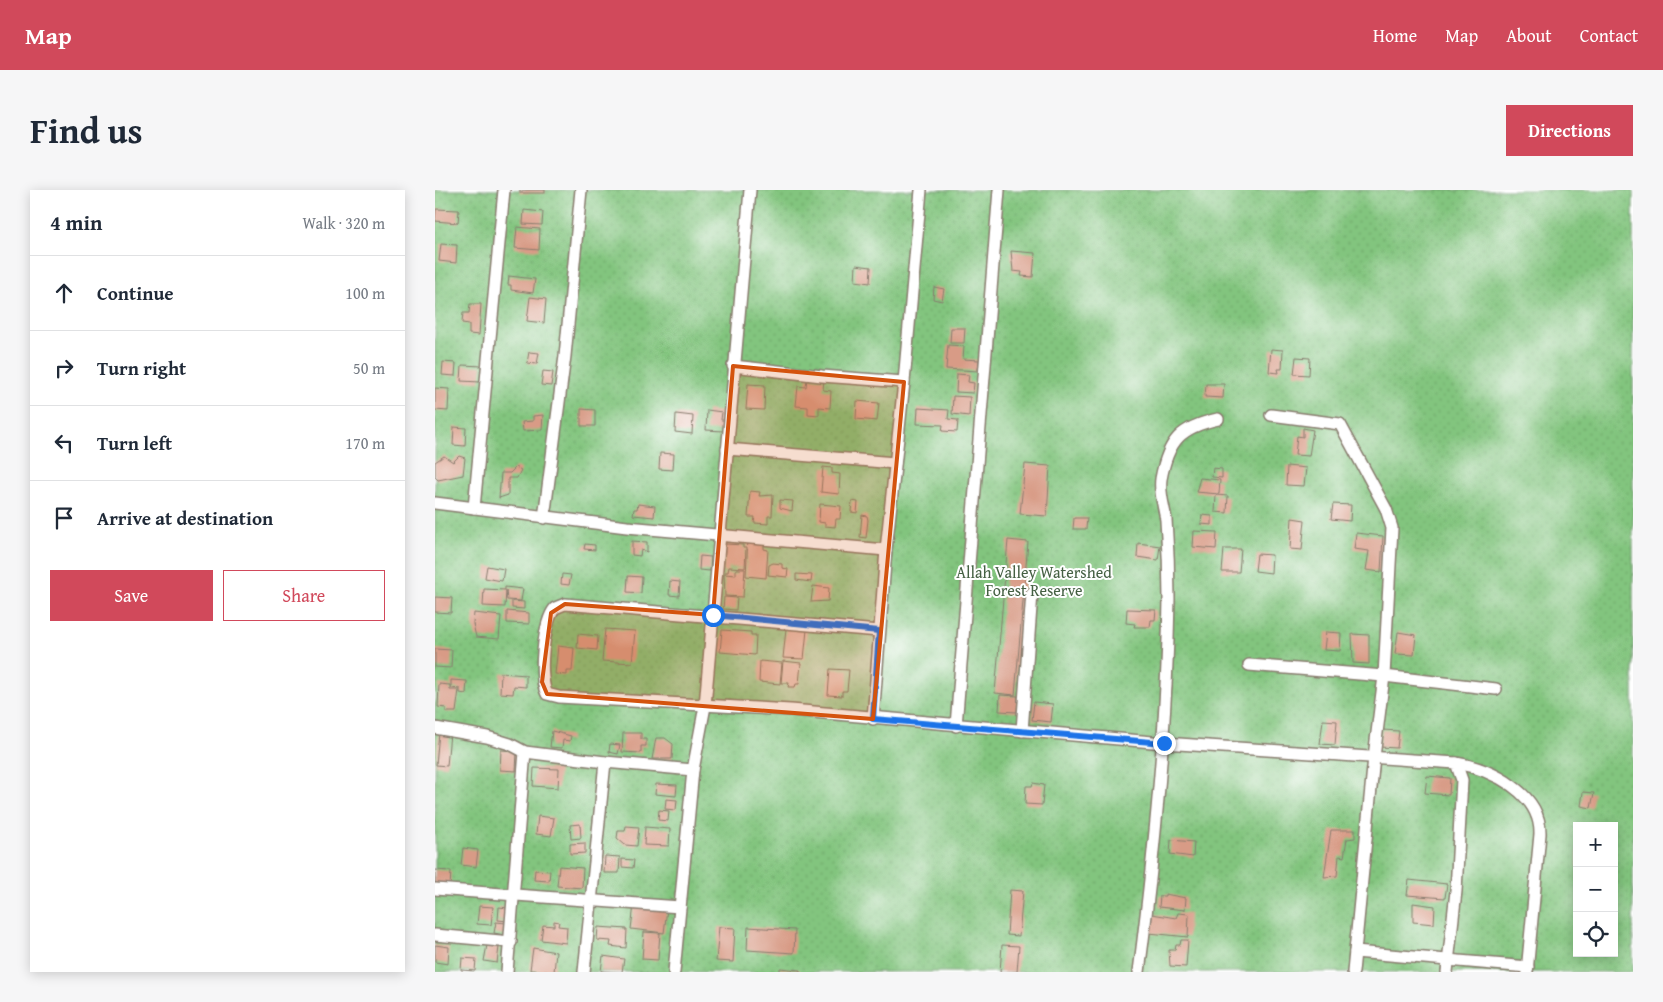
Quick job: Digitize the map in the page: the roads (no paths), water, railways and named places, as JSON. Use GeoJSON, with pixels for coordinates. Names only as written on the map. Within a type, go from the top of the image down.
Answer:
{"type":"FeatureCollection","features":[{"type":"Feature","properties":{"kind":"street"},"geometry":{"type":"LineString","coordinates":[[474,508],[504,190]]}},
{"type":"Feature","properties":{"kind":"street"},"geometry":{"type":"LineString","coordinates":[[544,518],[565,356],[581,190]]}},
{"type":"Feature","properties":{"kind":"street"},"geometry":{"type":"LineString","coordinates":[[674,972],[693,770],[705,706],[733,366],[750,190]]}},
{"type":"Feature","properties":{"kind":"street"},"geometry":{"type":"LineString","coordinates":[[873,719],[886,550],[904,382],[921,190]]}},
{"type":"Feature","properties":{"kind":"street"},"geometry":{"type":"LineString","coordinates":[[956,726],[999,190]]}},
{"type":"Feature","properties":{"kind":"street"},"geometry":{"type":"LineString","coordinates":[[733,366],[822,376],[904,382]]}},
{"type":"Feature","properties":{"kind":"street"},"geometry":{"type":"LineString","coordinates":[[1271,415],[1340,424],[1385,509],[1393,538],[1384,676],[1374,757],[1353,972]]}},
{"type":"Feature","properties":{"kind":"street"},"geometry":{"type":"LineString","coordinates":[[1139,972],[1164,743],[1169,598],[1168,554],[1161,478],[1170,450],[1178,435],[1188,427],[1218,418]]}},
{"type":"Feature","properties":{"kind":"street"},"geometry":{"type":"LineString","coordinates":[[727,449],[895,463]]}},
{"type":"Feature","properties":{"kind":"street"},"geometry":{"type":"LineString","coordinates":[[435,503],[544,518],[886,550]]}},
{"type":"Feature","properties":{"kind":"street"},"geometry":{"type":"LineString","coordinates":[[1022,731],[1032,593]]}},
{"type":"Feature","properties":{"kind":"street"},"geometry":{"type":"LineString","coordinates":[[879,631],[713,615],[565,604],[555,608],[551,613],[544,643],[542,682],[547,694],[552,696],[791,710],[873,719],[1164,743],[1456,763],[1483,769],[1495,775],[1526,799],[1539,817],[1540,834],[1528,970],[1449,960],[1355,952]]}},
{"type":"Feature","properties":{"kind":"street"},"geometry":{"type":"LineString","coordinates":[[1249,665],[1384,676],[1496,689]]}},
{"type":"Feature","properties":{"kind":"street"},"geometry":{"type":"LineString","coordinates":[[435,728],[487,737],[510,744],[525,752],[693,770]]}},
{"type":"Feature","properties":{"kind":"street"},"geometry":{"type":"LineString","coordinates":[[507,972],[511,942],[525,752]]}},
{"type":"Feature","properties":{"kind":"street"},"geometry":{"type":"LineString","coordinates":[[584,972],[605,762]]}},
{"type":"Feature","properties":{"kind":"street"},"geometry":{"type":"LineString","coordinates":[[1447,972],[1462,780],[1456,763]]}},
{"type":"Feature","properties":{"kind":"street"},"geometry":{"type":"LineString","coordinates":[[435,888],[513,896],[680,907]]}},
{"type":"Feature","properties":{"kind":"street"},"geometry":{"type":"LineString","coordinates":[[435,935],[511,942]]}},
{"type":"Feature","properties":{"kind":"park label","name":"Allah Valley Watershed Forest Reserve"},"geometry":{"type":"Point","coordinates":[1034,581]}}]}
